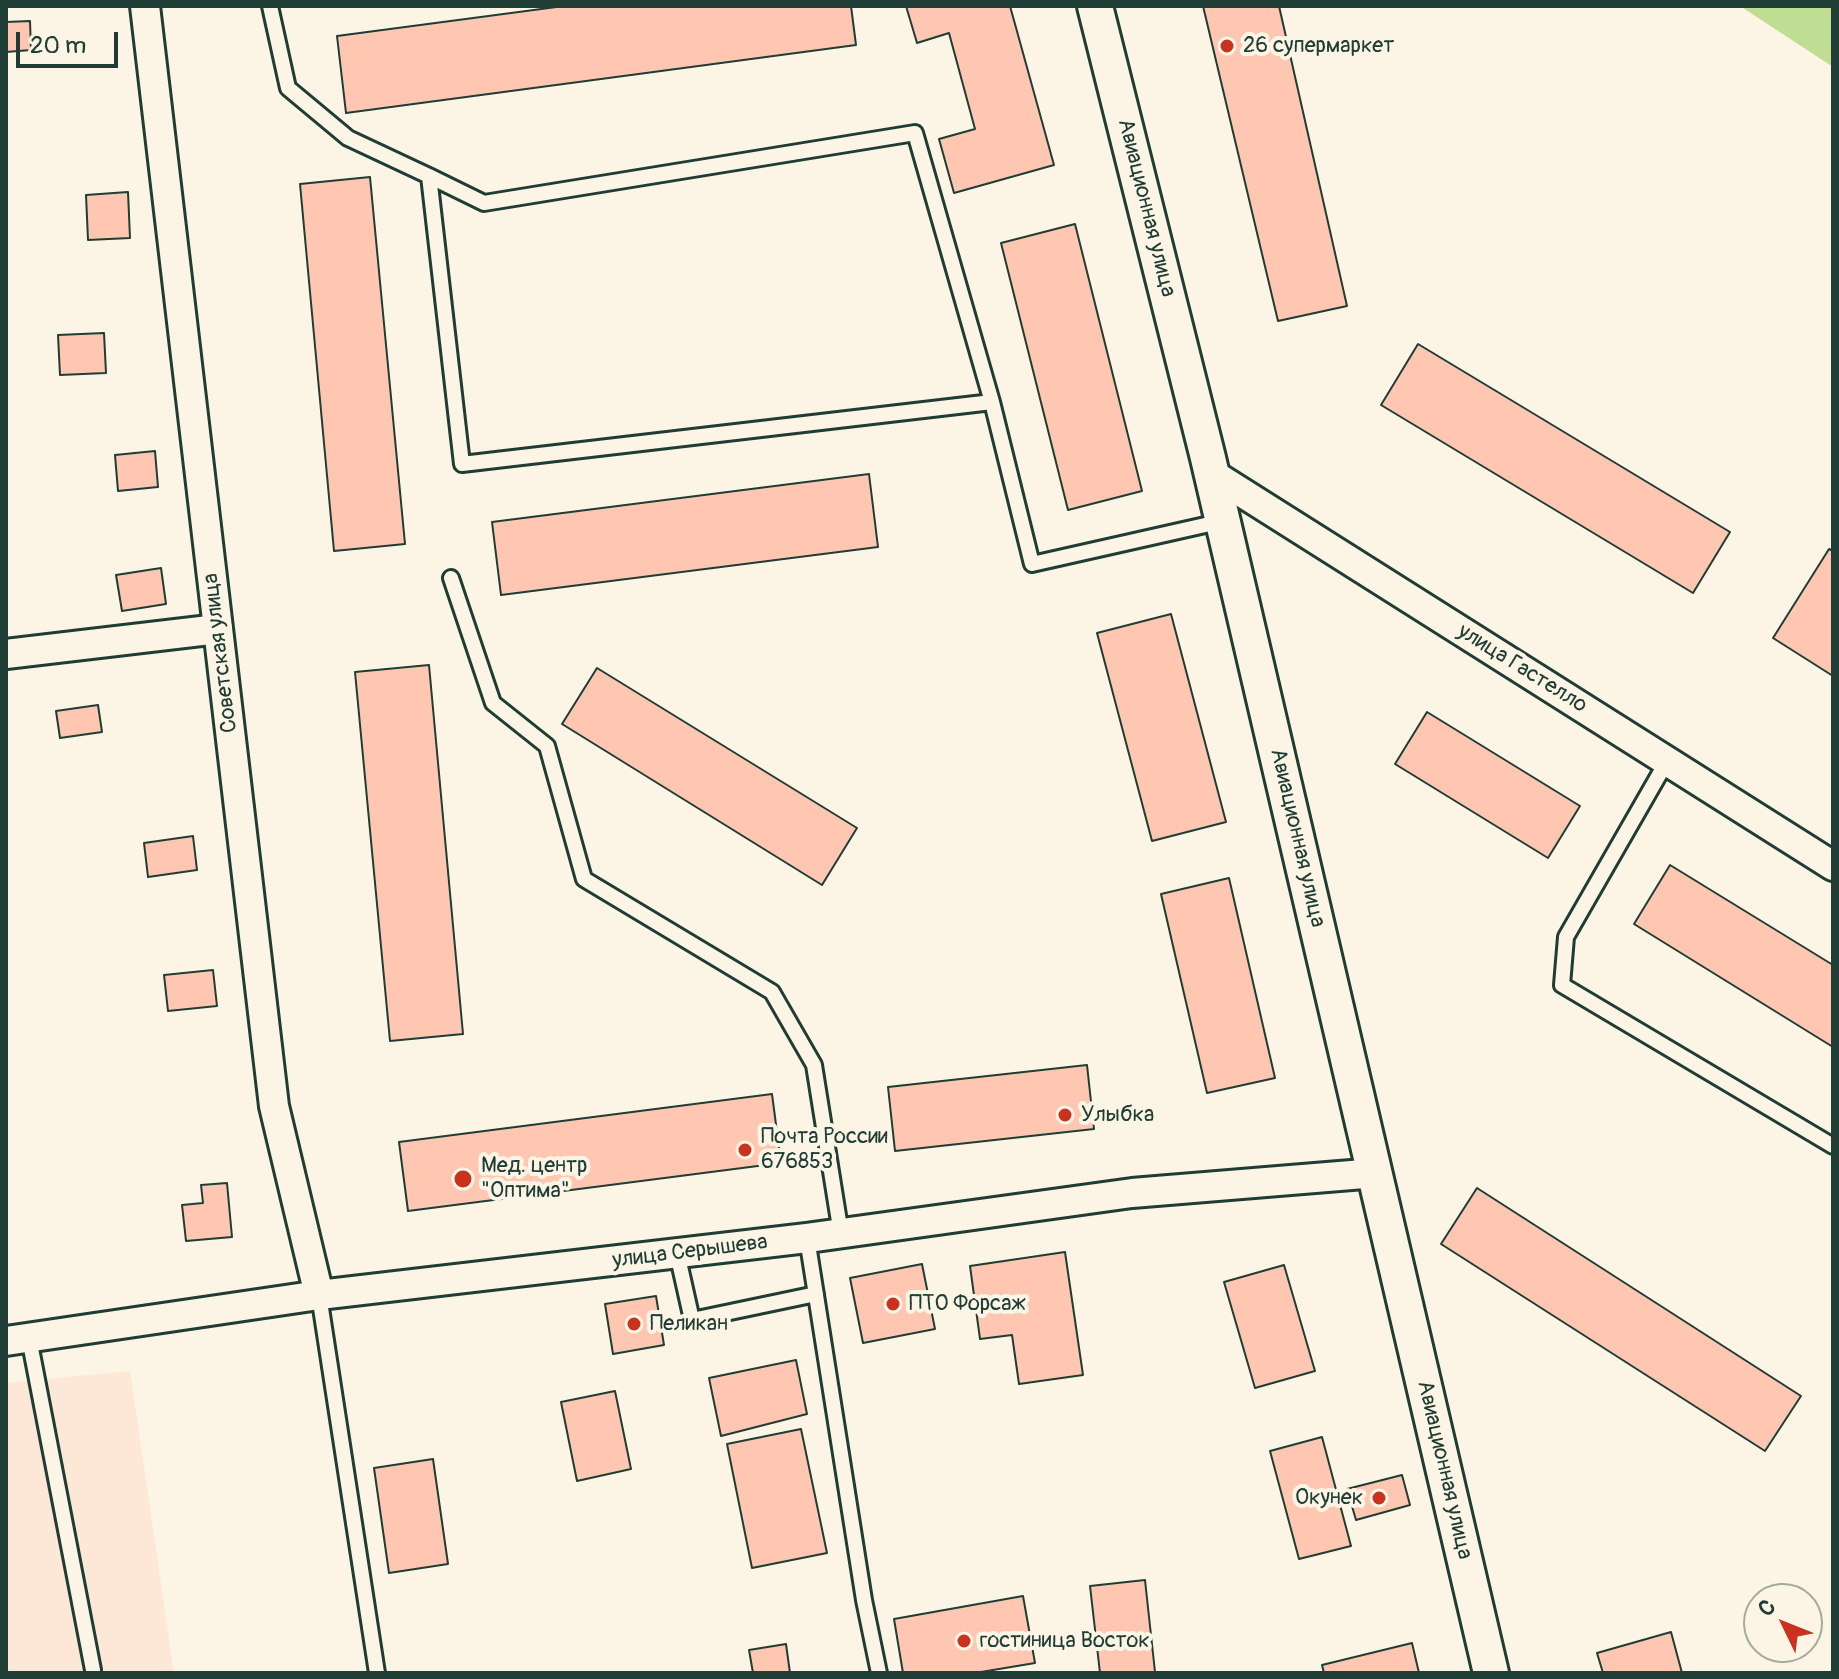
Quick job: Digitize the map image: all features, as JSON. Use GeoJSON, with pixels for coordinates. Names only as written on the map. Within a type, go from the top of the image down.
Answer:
{"type":"FeatureCollection","features":[{"type":"Feature","properties":{"kind":"street","name":"Советская улица"},"geometry":{"type":"LineString","coordinates":[[145,6],[274,1106],[319,1295]]}},
{"type":"Feature","properties":{"kind":"street","name":"Авиационная улица"},"geometry":{"type":"LineString","coordinates":[[1095,6],[1223,521],[1491,1673]]}},
{"type":"Feature","properties":{"kind":"street","name":"улица Гастелло"},"geometry":{"type":"LineString","coordinates":[[1211,473],[1833,866]]}},
{"type":"Feature","properties":{"kind":"street"},"geometry":{"type":"LineString","coordinates":[[6,654],[218,629]]}},
{"type":"Feature","properties":{"kind":"street","name":"улица Серышева"},"geometry":{"type":"LineString","coordinates":[[18,1340],[319,1295],[841,1234],[1132,1193],[1376,1173]]}},
{"type":"Feature","properties":{"kind":"lane"},"geometry":{"type":"LineString","coordinates":[[270,6],[288,88],[348,138],[484,203],[915,133],[992,402],[1032,564],[1223,521]]}},
{"type":"Feature","properties":{"kind":"lane"},"geometry":{"type":"LineString","coordinates":[[429,176],[462,464],[992,402]]}},
{"type":"Feature","properties":{"kind":"lane"},"geometry":{"type":"LineString","coordinates":[[451,578],[493,703],[547,746],[584,879],[772,992],[814,1065],[841,1234]]}},
{"type":"Feature","properties":{"kind":"lane"},"geometry":{"type":"LineString","coordinates":[[1667,761],[1566,937],[1562,985],[1833,1146]]}},
{"type":"Feature","properties":{"kind":"lane"},"geometry":{"type":"LineString","coordinates":[[807,1238],[864,1600],[879,1673]]}},
{"type":"Feature","properties":{"kind":"lane"},"geometry":{"type":"LineString","coordinates":[[677,1253],[692,1320],[816,1294]]}},
{"type":"Feature","properties":{"kind":"lane"},"geometry":{"type":"LineString","coordinates":[[319,1295],[377,1673]]}},
{"type":"Feature","properties":{"kind":"lane"},"geometry":{"type":"LineString","coordinates":[[18,1340],[93,1670]]}},
{"type":"Feature","properties":{"kind":"shaded area"},"geometry":{"type":"Polygon","coordinates":[[[130,1371],[174,1673],[6,1673],[6,1383],[130,1371]]]}},
{"type":"Feature","properties":{"kind":"green space"},"geometry":{"type":"Polygon","coordinates":[[[1740,6],[1833,6],[1833,67],[1740,6]]]}},
{"type":"Feature","properties":{"kind":"building"},"geometry":{"type":"Polygon","coordinates":[[[564,6],[851,6],[856,45],[346,113],[337,36],[564,6]]]}},
{"type":"Feature","properties":{"kind":"building"},"geometry":{"type":"Polygon","coordinates":[[[906,6],[1010,6],[1054,165],[954,193],[939,139],[975,129],[949,33],[917,43],[906,6]]]}},
{"type":"Feature","properties":{"kind":"building"},"geometry":{"type":"Polygon","coordinates":[[[1203,6],[1279,6],[1347,306],[1278,321],[1203,6]]]}},
{"type":"Feature","properties":{"kind":"building"},"geometry":{"type":"Polygon","coordinates":[[[30,21],[31,50],[6,52],[6,22],[30,21]]]}},
{"type":"Feature","properties":{"kind":"building"},"geometry":{"type":"Polygon","coordinates":[[[370,177],[405,544],[334,551],[300,184],[370,177]]]}},
{"type":"Feature","properties":{"kind":"building"},"geometry":{"type":"Polygon","coordinates":[[[128,192],[130,238],[88,240],[86,195],[128,192]]]}},
{"type":"Feature","properties":{"kind":"building"},"geometry":{"type":"Polygon","coordinates":[[[1075,224],[1142,491],[1068,510],[1001,243],[1075,224]]]}},
{"type":"Feature","properties":{"kind":"building"},"geometry":{"type":"Polygon","coordinates":[[[104,333],[106,373],[60,375],[58,335],[104,333]]]}},
{"type":"Feature","properties":{"kind":"building"},"geometry":{"type":"Polygon","coordinates":[[[1418,344],[1730,532],[1693,593],[1381,405],[1418,344]]]}},
{"type":"Feature","properties":{"kind":"building"},"geometry":{"type":"Polygon","coordinates":[[[155,451],[158,487],[118,491],[115,455],[155,451]]]}},
{"type":"Feature","properties":{"kind":"building"},"geometry":{"type":"Polygon","coordinates":[[[869,474],[878,547],[501,595],[492,522],[869,474]]]}},
{"type":"Feature","properties":{"kind":"building"},"geometry":{"type":"Polygon","coordinates":[[[1829,549],[1833,551],[1833,676],[1773,638],[1829,549]]]}},
{"type":"Feature","properties":{"kind":"building"},"geometry":{"type":"Polygon","coordinates":[[[161,568],[166,604],[122,611],[116,575],[161,568]]]}},
{"type":"Feature","properties":{"kind":"building"},"geometry":{"type":"Polygon","coordinates":[[[1171,614],[1226,822],[1152,841],[1097,633],[1171,614]]]}},
{"type":"Feature","properties":{"kind":"building"},"geometry":{"type":"Polygon","coordinates":[[[429,665],[463,1034],[390,1041],[355,672],[429,665]]]}},
{"type":"Feature","properties":{"kind":"building"},"geometry":{"type":"Polygon","coordinates":[[[597,668],[857,828],[822,885],[562,724],[597,668]]]}},
{"type":"Feature","properties":{"kind":"building"},"geometry":{"type":"Polygon","coordinates":[[[98,705],[102,732],[60,738],[56,711],[98,705]]]}},
{"type":"Feature","properties":{"kind":"building"},"geometry":{"type":"Polygon","coordinates":[[[1427,712],[1580,806],[1548,858],[1395,764],[1427,712]]]}},
{"type":"Feature","properties":{"kind":"building"},"geometry":{"type":"Polygon","coordinates":[[[193,836],[197,870],[148,877],[144,843],[193,836]]]}},
{"type":"Feature","properties":{"kind":"building"},"geometry":{"type":"Polygon","coordinates":[[[1670,865],[1833,965],[1833,1047],[1634,924],[1670,865]]]}},
{"type":"Feature","properties":{"kind":"building"},"geometry":{"type":"Polygon","coordinates":[[[1229,878],[1275,1078],[1207,1093],[1161,894],[1229,878]]]}},
{"type":"Feature","properties":{"kind":"building"},"geometry":{"type":"Polygon","coordinates":[[[213,970],[217,1006],[168,1011],[164,975],[213,970]]]}},
{"type":"Feature","properties":{"kind":"building"},"geometry":{"type":"Polygon","coordinates":[[[1087,1065],[1094,1129],[895,1151],[888,1087],[1087,1065]]]}},
{"type":"Feature","properties":{"kind":"building"},"geometry":{"type":"Polygon","coordinates":[[[772,1094],[781,1163],[408,1211],[399,1142],[772,1094]]]}},
{"type":"Feature","properties":{"kind":"building"},"geometry":{"type":"Polygon","coordinates":[[[227,1183],[232,1237],[186,1241],[182,1205],[203,1203],[201,1185],[227,1183]]]}},
{"type":"Feature","properties":{"kind":"building"},"geometry":{"type":"Polygon","coordinates":[[[1477,1188],[1801,1396],[1765,1451],[1441,1244],[1477,1188]]]}},
{"type":"Feature","properties":{"kind":"building"},"geometry":{"type":"Polygon","coordinates":[[[1065,1252],[1083,1375],[1019,1384],[1012,1335],[980,1339],[970,1266],[1065,1252]]]}},
{"type":"Feature","properties":{"kind":"building","name":"ПТО Форсаж"},"geometry":{"type":"Polygon","coordinates":[[[922,1264],[935,1329],[863,1343],[850,1278],[922,1264]]]}},
{"type":"Feature","properties":{"kind":"building"},"geometry":{"type":"Polygon","coordinates":[[[1284,1265],[1315,1371],[1255,1388],[1224,1282],[1284,1265]]]}},
{"type":"Feature","properties":{"kind":"building","name":"Пеликан"},"geometry":{"type":"Polygon","coordinates":[[[656,1296],[664,1345],[613,1354],[605,1304],[656,1296]]]}},
{"type":"Feature","properties":{"kind":"building"},"geometry":{"type":"Polygon","coordinates":[[[796,1360],[807,1414],[721,1436],[709,1378],[796,1360]]]}},
{"type":"Feature","properties":{"kind":"building"},"geometry":{"type":"Polygon","coordinates":[[[615,1391],[631,1469],[577,1481],[561,1402],[615,1391]]]}},
{"type":"Feature","properties":{"kind":"building"},"geometry":{"type":"Polygon","coordinates":[[[801,1429],[827,1553],[752,1568],[727,1444],[801,1429]]]}},
{"type":"Feature","properties":{"kind":"building"},"geometry":{"type":"Polygon","coordinates":[[[1322,1437],[1351,1546],[1299,1559],[1270,1451],[1322,1437]]]}},
{"type":"Feature","properties":{"kind":"building"},"geometry":{"type":"Polygon","coordinates":[[[433,1459],[448,1564],[389,1573],[374,1468],[433,1459]]]}},
{"type":"Feature","properties":{"kind":"building"},"geometry":{"type":"Polygon","coordinates":[[[1402,1475],[1410,1505],[1356,1520],[1347,1489],[1402,1475]]]}},
{"type":"Feature","properties":{"kind":"building"},"geometry":{"type":"Polygon","coordinates":[[[1145,1580],[1155,1672],[1100,1673],[1090,1586],[1145,1580]]]}},
{"type":"Feature","properties":{"kind":"building","name":"гостиница Восток"},"geometry":{"type":"Polygon","coordinates":[[[1023,1596],[1035,1663],[975,1673],[903,1673],[894,1619],[1023,1596]]]}},
{"type":"Feature","properties":{"kind":"building"},"geometry":{"type":"Polygon","coordinates":[[[1671,1632],[1682,1673],[1603,1673],[1597,1653],[1671,1632]]]}},
{"type":"Feature","properties":{"kind":"building"},"geometry":{"type":"Polygon","coordinates":[[[1412,1643],[1419,1673],[1324,1673],[1322,1665],[1412,1643]]]}},
{"type":"Feature","properties":{"kind":"building"},"geometry":{"type":"Polygon","coordinates":[[[786,1644],[790,1673],[753,1673],[749,1650],[786,1644]]]}},
{"type":"Feature","properties":{"kind":"place","name":"26 супермаркет"},"geometry":{"type":"Point","coordinates":[1227,46]}},
{"type":"Feature","properties":{"kind":"place","name":"Улыбка"},"geometry":{"type":"Point","coordinates":[1065,1115]}},
{"type":"Feature","properties":{"kind":"place","name":"Почта России 676853"},"geometry":{"type":"Point","coordinates":[745,1150]}},
{"type":"Feature","properties":{"kind":"place","name":"Мед. центр \"Оптима\""},"geometry":{"type":"Point","coordinates":[463,1179]}},
{"type":"Feature","properties":{"kind":"place","name":"ПТО Форсаж"},"geometry":{"type":"Point","coordinates":[893,1304]}},
{"type":"Feature","properties":{"kind":"place","name":"Пеликан"},"geometry":{"type":"Point","coordinates":[634,1324]}},
{"type":"Feature","properties":{"kind":"place","name":"Окунек"},"geometry":{"type":"Point","coordinates":[1379,1498]}},
{"type":"Feature","properties":{"kind":"place","name":"гостиница Восток"},"geometry":{"type":"Point","coordinates":[964,1641]}}]}
